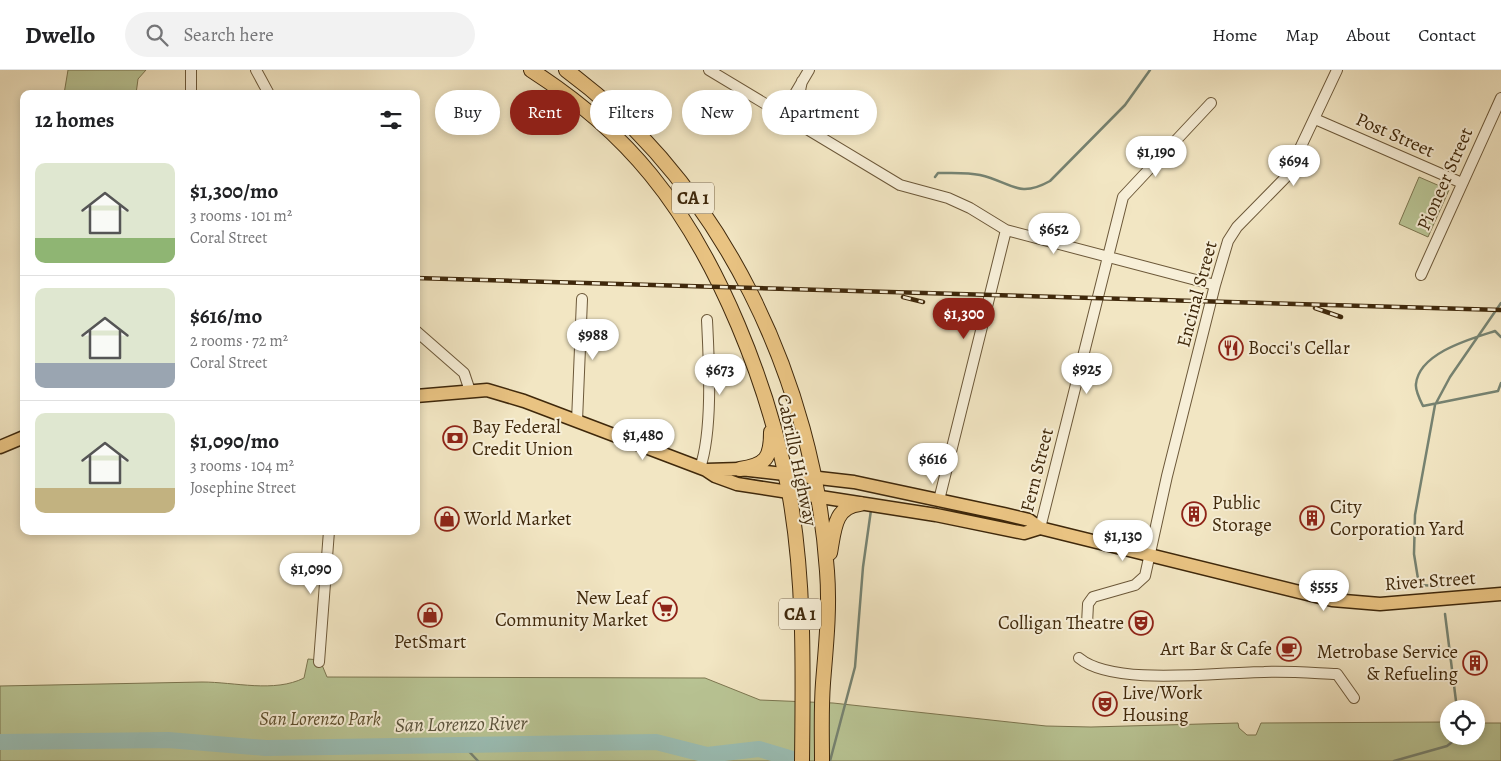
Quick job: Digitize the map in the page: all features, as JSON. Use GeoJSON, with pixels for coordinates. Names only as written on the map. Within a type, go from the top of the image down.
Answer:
{"type":"FeatureCollection","features":[{"type":"Feature","properties":{"kind":"highway","name":"Cabrillo Highway"},"geometry":{"type":"LineString","coordinates":[[531,70],[571,98],[609,130],[638,159],[668,198],[694,240],[735,319],[758,375],[770,414],[789,493],[799,571],[802,761]]}},
{"type":"Feature","properties":{"kind":"highway","name":"Cabrillo Highway"},"geometry":{"type":"LineString","coordinates":[[566,70],[613,107],[655,150],[685,187],[725,248],[755,302],[774,348],[801,427],[819,498],[827,571],[829,622],[822,703],[822,761]]}},
{"type":"Feature","properties":{"kind":"highway"},"geometry":{"type":"LineString","coordinates":[[740,469],[759,464],[768,456],[770,448],[770,414]]}},
{"type":"Feature","properties":{"kind":"highway"},"geometry":{"type":"LineString","coordinates":[[827,571],[840,514],[848,506],[860,504]]}},
{"type":"Feature","properties":{"kind":"main road","name":"River Street"},"geometry":{"type":"LineString","coordinates":[[420,396],[487,390],[577,421],[703,469],[727,481],[819,498],[936,515],[1024,533],[1040,528]]}},
{"type":"Feature","properties":{"kind":"main road"},"geometry":{"type":"LineString","coordinates":[[0,447],[20,439]]}},
{"type":"Feature","properties":{"kind":"main road","name":"River Street"},"geometry":{"type":"LineString","coordinates":[[703,469],[740,469],[854,482],[1029,520],[1040,528],[1332,600],[1380,604],[1501,594]]}},
{"type":"Feature","properties":{"kind":"street"},"geometry":{"type":"LineString","coordinates":[[191,70],[191,90]]}},
{"type":"Feature","properties":{"kind":"street"},"geometry":{"type":"LineString","coordinates":[[256,70],[267,90]]}},
{"type":"Feature","properties":{"kind":"street"},"geometry":{"type":"LineString","coordinates":[[709,70],[762,102]]}},
{"type":"Feature","properties":{"kind":"street"},"geometry":{"type":"LineString","coordinates":[[797,90],[809,70]]}},
{"type":"Feature","properties":{"kind":"street","name":"Encinal Street"},"geometry":{"type":"LineString","coordinates":[[1087,624],[1088,604],[1092,597],[1140,583],[1145,576],[1215,285],[1228,241],[1238,227],[1287,176],[1337,70]]}},
{"type":"Feature","properties":{"kind":"street"},"geometry":{"type":"LineString","coordinates":[[800,90],[802,82]]}},
{"type":"Feature","properties":{"kind":"street","name":"Pioneer Street"},"geometry":{"type":"LineString","coordinates":[[1421,275],[1501,98]]}},
{"type":"Feature","properties":{"kind":"street","name":"Fern Street"},"geometry":{"type":"LineString","coordinates":[[1040,528],[1124,197],[1211,103]]}},
{"type":"Feature","properties":{"kind":"street","name":"Post Street"},"geometry":{"type":"LineString","coordinates":[[1315,119],[1462,183]]}},
{"type":"Feature","properties":{"kind":"street"},"geometry":{"type":"LineString","coordinates":[[818,135],[900,185],[948,198],[970,208],[1006,230],[1215,285]]}},
{"type":"Feature","properties":{"kind":"street"},"geometry":{"type":"LineString","coordinates":[[939,500],[1006,230]]}},
{"type":"Feature","properties":{"kind":"street"},"geometry":{"type":"LineString","coordinates":[[577,421],[582,298]]}},
{"type":"Feature","properties":{"kind":"street"},"geometry":{"type":"LineString","coordinates":[[703,469],[706,452],[709,364],[707,320]]}},
{"type":"Feature","properties":{"kind":"street"},"geometry":{"type":"LineString","coordinates":[[420,334],[464,372],[470,390]]}},
{"type":"Feature","properties":{"kind":"street"},"geometry":{"type":"LineString","coordinates":[[319,662],[329,535]]}},
{"type":"Feature","properties":{"kind":"street"},"geometry":{"type":"LineString","coordinates":[[1079,658],[1086,664],[1127,674],[1198,675],[1264,672],[1337,674],[1354,698]]}},
{"type":"Feature","properties":{"kind":"green space"},"geometry":{"type":"Polygon","coordinates":[[[68,70],[146,70],[138,79],[137,90],[65,90],[68,70]]]}},
{"type":"Feature","properties":{"kind":"green space"},"geometry":{"type":"Polygon","coordinates":[[[1419,177],[1449,190],[1428,237],[1399,224],[1419,177]]]}},
{"type":"Feature","properties":{"kind":"green space","name":"San Lorenzo Park"},"geometry":{"type":"Polygon","coordinates":[[[308,659],[320,660],[327,677],[705,678],[760,700],[833,703],[1046,726],[1091,727],[1238,723],[1239,728],[1247,735],[1256,735],[1261,723],[1440,722],[1440,745],[1485,745],[1485,723],[1501,723],[1501,761],[0,761],[0,686],[215,682],[267,686],[280,685],[304,678],[308,659]]]}},
{"type":"Feature","properties":{"kind":"waterway"},"geometry":{"type":"LineString","coordinates":[[935,177],[938,173],[975,174],[1022,189],[1030,189],[1050,181],[1125,105],[1150,70]]}},
{"type":"Feature","properties":{"kind":"waterway"},"geometry":{"type":"LineString","coordinates":[[1438,586],[1419,585],[1414,554],[1415,515],[1435,405],[1450,377],[1501,303]]}},
{"type":"Feature","properties":{"kind":"waterway"},"geometry":{"type":"LineString","coordinates":[[1501,337],[1495,331],[1447,349],[1426,364],[1419,373],[1416,386],[1423,406],[1498,391],[1501,383]]}},
{"type":"Feature","properties":{"kind":"waterway"},"geometry":{"type":"LineString","coordinates":[[830,761],[855,667],[863,567],[871,510]]}},
{"type":"Feature","properties":{"kind":"waterway"},"geometry":{"type":"LineString","coordinates":[[1445,614],[1456,700]]}},
{"type":"Feature","properties":{"kind":"waterway","name":"San Lorenzo River"},"geometry":{"type":"LineString","coordinates":[[0,742],[168,740],[266,748],[656,742],[707,755],[759,749],[799,761]]}},
{"type":"Feature","properties":{"kind":"waterway"},"geometry":{"type":"LineString","coordinates":[[463,745],[478,761]]}},
{"type":"Feature","properties":{"kind":"waterway"},"geometry":{"type":"LineString","coordinates":[[1394,761],[1448,745]]}},
{"type":"Feature","properties":{"kind":"railway"},"geometry":{"type":"LineString","coordinates":[[420,278],[1501,310]]}},
{"type":"Feature","properties":{"kind":"railway"},"geometry":{"type":"LineString","coordinates":[[903,297],[923,302]]}},
{"type":"Feature","properties":{"kind":"railway"},"geometry":{"type":"LineString","coordinates":[[1315,308],[1341,317]]}},
{"type":"Feature","properties":{"kind":"place","name":"Bocci's Cellar"},"geometry":{"type":"Point","coordinates":[1231,348]}},
{"type":"Feature","properties":{"kind":"place","name":"Bay Federal Credit Union"},"geometry":{"type":"Point","coordinates":[455,438]}},
{"type":"Feature","properties":{"kind":"place","name":"Public Storage"},"geometry":{"type":"Point","coordinates":[1194,514]}},
{"type":"Feature","properties":{"kind":"place","name":"City Corporation Yard"},"geometry":{"type":"Point","coordinates":[1312,518]}},
{"type":"Feature","properties":{"kind":"place","name":"World Market"},"geometry":{"type":"Point","coordinates":[447,519]}},
{"type":"Feature","properties":{"kind":"place","name":"New Leaf Community Market"},"geometry":{"type":"Point","coordinates":[665,609]}},
{"type":"Feature","properties":{"kind":"place","name":"PetSmart"},"geometry":{"type":"Point","coordinates":[430,615]}},
{"type":"Feature","properties":{"kind":"place","name":"Colligan Theatre"},"geometry":{"type":"Point","coordinates":[1141,623]}},
{"type":"Feature","properties":{"kind":"place","name":"Art Bar & Cafe"},"geometry":{"type":"Point","coordinates":[1289,649]}},
{"type":"Feature","properties":{"kind":"place","name":"Metrobase Service & Refueling"},"geometry":{"type":"Point","coordinates":[1475,663]}},
{"type":"Feature","properties":{"kind":"place","name":"Live/Work Housing"},"geometry":{"type":"Point","coordinates":[1105,704]}}]}
